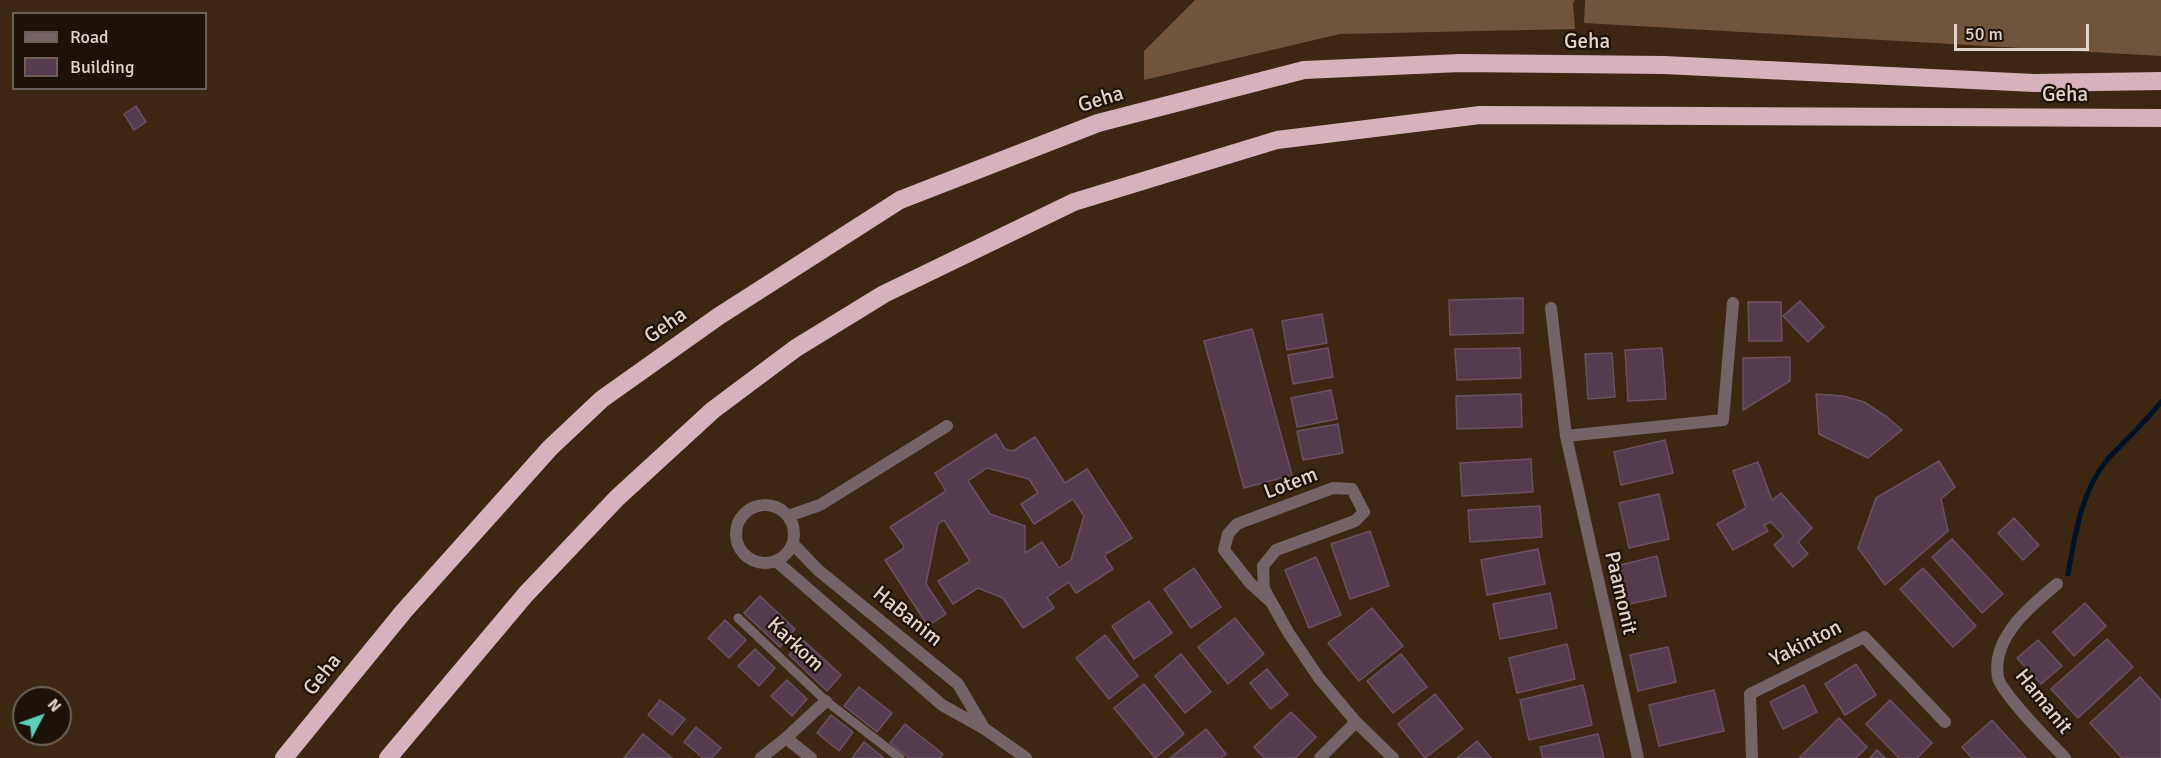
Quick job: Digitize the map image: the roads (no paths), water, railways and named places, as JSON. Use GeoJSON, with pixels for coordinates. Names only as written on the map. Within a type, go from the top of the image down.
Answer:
{"type":"FeatureCollection","features":[{"type":"Feature","properties":{"kind":"highway","name":"Geha"},"geometry":{"type":"LineString","coordinates":[[284,758],[404,611],[550,448],[602,399],[719,316],[900,200],[1098,123],[1304,70],[1460,63],[1664,65],[2034,83],[2161,81]]}},
{"type":"Feature","properties":{"kind":"highway","name":"Geha"},"geometry":{"type":"LineString","coordinates":[[388,758],[525,594],[617,498],[713,410],[796,348],[884,294],[1074,202],[1277,140],[1480,115],[2161,118]]}},
{"type":"Feature","properties":{"kind":"street"},"geometry":{"type":"LineString","coordinates":[[1566,436],[1723,420],[1733,303]]}},
{"type":"Feature","properties":{"kind":"street","name":"Paamonit"},"geometry":{"type":"LineString","coordinates":[[1551,308],[1566,436],[1638,758]]}},
{"type":"Feature","properties":{"kind":"street"},"geometry":{"type":"LineString","coordinates":[[788,516],[820,505],[947,426]]}},
{"type":"Feature","properties":{"kind":"street","name":"Lotem"},"geometry":{"type":"LineString","coordinates":[[1270,601],[1250,583],[1224,550],[1228,534],[1237,524],[1333,488],[1352,489],[1364,512],[1355,520],[1276,550],[1263,566],[1264,589],[1288,632],[1319,678],[1356,722],[1393,758]]}},
{"type":"Feature","properties":{"kind":"street"},"geometry":{"type":"LineString","coordinates":[[762,505],[772,506],[781,509],[793,525],[795,535],[793,544],[789,552],[776,561],[767,564],[757,562],[741,550],[736,531],[744,514],[762,505]]}},
{"type":"Feature","properties":{"kind":"street","name":"HaBanim"},"geometry":{"type":"LineString","coordinates":[[793,544],[818,570],[958,684],[985,729]]}},
{"type":"Feature","properties":{"kind":"street","name":"HaBanim"},"geometry":{"type":"LineString","coordinates":[[776,561],[942,705],[985,729],[1026,758]]}},
{"type":"Feature","properties":{"kind":"street","name":"Hamanit"},"geometry":{"type":"LineString","coordinates":[[2057,584],[2019,617],[2004,641],[1998,661],[1998,679],[2014,702],[2064,758]]}},
{"type":"Feature","properties":{"kind":"street","name":"Yakinton"},"geometry":{"type":"LineString","coordinates":[[1752,758],[1750,694],[1864,637],[1945,722]]}},
{"type":"Feature","properties":{"kind":"street","name":"Karkom"},"geometry":{"type":"LineString","coordinates":[[761,758],[826,701]]}},
{"type":"Feature","properties":{"kind":"street"},"geometry":{"type":"LineString","coordinates":[[1320,758],[1356,722]]}},
{"type":"Feature","properties":{"kind":"street"},"geometry":{"type":"LineString","coordinates":[[786,738],[812,758]]}},
{"type":"Feature","properties":{"kind":"lane","name":"Karkom"},"geometry":{"type":"LineString","coordinates":[[738,618],[826,701],[900,758]]}},
{"type":"Feature","properties":{"kind":"waterway"},"geometry":{"type":"LineString","coordinates":[[2068,574],[2080,514],[2098,472],[2161,402]]}}]}
